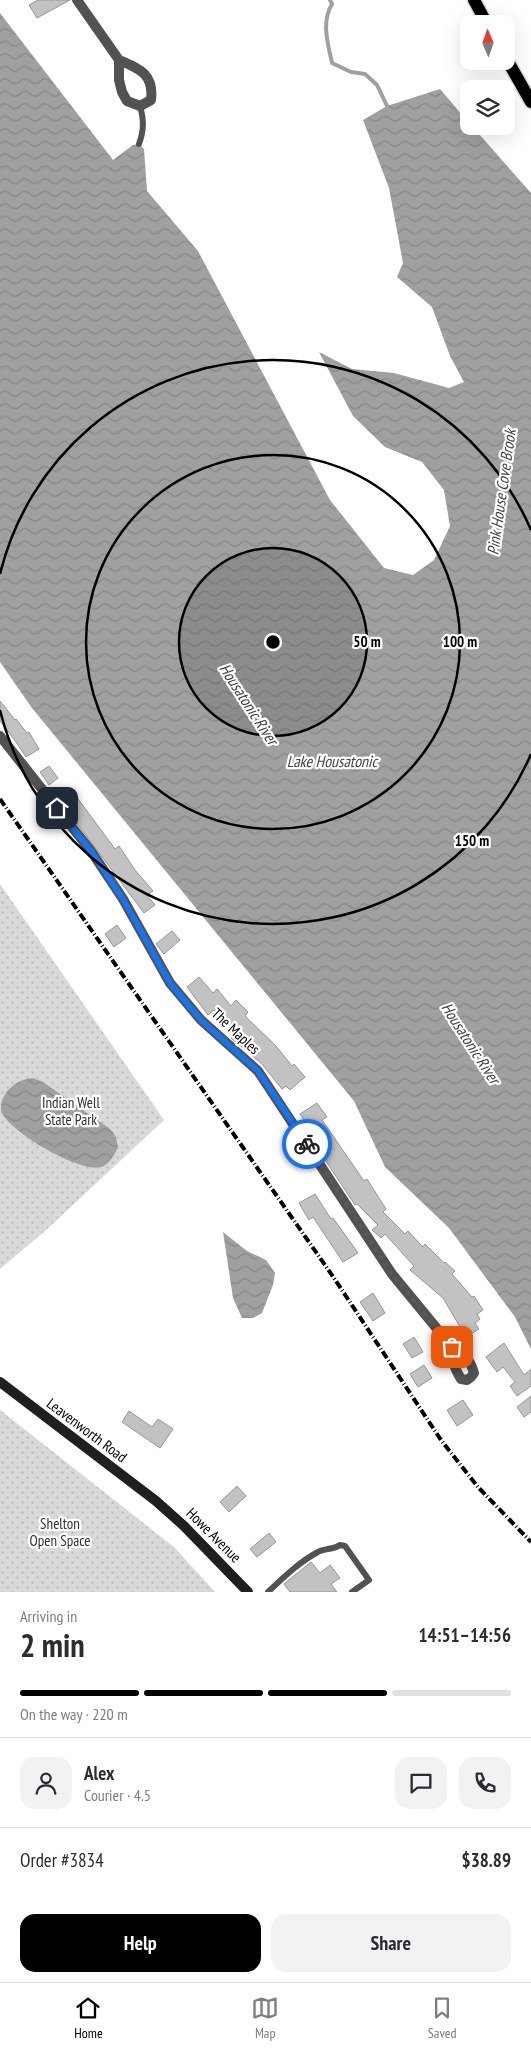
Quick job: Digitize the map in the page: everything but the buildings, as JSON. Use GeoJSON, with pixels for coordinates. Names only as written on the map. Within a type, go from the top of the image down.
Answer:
{"type":"FeatureCollection","features":[{"type":"Feature","properties":{"kind":"main road"},"geometry":{"type":"LineString","coordinates":[[474,0],[483,15]]}},
{"type":"Feature","properties":{"kind":"main road"},"geometry":{"type":"LineString","coordinates":[[513,70],[531,102]]}},
{"type":"Feature","properties":{"kind":"main road","name":"Leavenworth Road"},"geometry":{"type":"LineString","coordinates":[[0,1382],[156,1501]]}},
{"type":"Feature","properties":{"kind":"main road","name":"Howe Avenue"},"geometry":{"type":"LineString","coordinates":[[156,1501],[184,1526],[248,1592]]}},
{"type":"Feature","properties":{"kind":"street"},"geometry":{"type":"LineString","coordinates":[[78,0],[119,60],[135,67],[148,77],[152,88],[151,100],[140,106],[127,101],[119,80],[119,60]]}},
{"type":"Feature","properties":{"kind":"street","name":"The Maples"},"geometry":{"type":"LineString","coordinates":[[0,736],[91,851],[123,899],[170,983],[201,1020],[258,1071],[392,1274],[452,1347]]}},
{"type":"Feature","properties":{"kind":"lane"},"geometry":{"type":"LineString","coordinates":[[139,144],[144,132],[144,119],[140,106]]}},
{"type":"Feature","properties":{"kind":"lane"},"geometry":{"type":"LineString","coordinates":[[268,1592],[292,1570],[317,1553],[340,1545],[345,1546],[369,1580],[352,1592]]}},
{"type":"Feature","properties":{"kind":"green space","name":"Indian Well State Park"},"geometry":{"type":"Polygon","coordinates":[[[0,884],[164,1120],[45,1231],[0,1269],[0,884]]]}},
{"type":"Feature","properties":{"kind":"green space","name":"Shelton Open Space"},"geometry":{"type":"Polygon","coordinates":[[[0,1410],[174,1547],[215,1592],[0,1592],[0,1410]]]}},
{"type":"Feature","properties":{"kind":"water","name":"Lake Housatonic"},"geometry":{"type":"Polygon","coordinates":[[[0,13],[113,160],[133,145],[139,144],[144,149],[147,191],[198,251],[330,500],[384,568],[413,575],[434,560],[450,526],[444,490],[422,462],[385,447],[353,416],[319,352],[352,369],[394,373],[449,388],[464,382],[450,356],[432,307],[397,277],[403,263],[389,188],[363,120],[387,106],[440,89],[460,112],[460,135],[480,135],[531,193],[531,1349],[515,1317],[449,1228],[385,1167],[354,1101],[32,708],[0,662],[0,13]]]}},
{"type":"Feature","properties":{"kind":"water"},"geometry":{"type":"Polygon","coordinates":[[[33,1078],[43,1082],[110,1129],[116,1137],[118,1147],[107,1164],[101,1167],[91,1167],[62,1157],[31,1140],[7,1120],[1,1111],[3,1098],[11,1087],[33,1078]]]}},
{"type":"Feature","properties":{"kind":"water"},"geometry":{"type":"Polygon","coordinates":[[[223,1232],[247,1251],[266,1260],[275,1273],[273,1285],[262,1313],[253,1318],[242,1318],[233,1298],[223,1232]]]}},
{"type":"Feature","properties":{"kind":"waterway","name":"Pink House Cove Brook"},"geometry":{"type":"LineString","coordinates":[[330,0],[332,4],[326,26],[332,63],[351,72],[365,74],[377,85],[389,110]]}},
{"type":"Feature","properties":{"kind":"railway"},"geometry":{"type":"LineString","coordinates":[[0,799],[334,1278],[441,1440],[478,1487],[531,1542]]}},
{"type":"Feature","properties":{"kind":"way so far"},"geometry":{"type":"LineString","coordinates":[[307,1144],[392,1274],[426,1313],[452,1347]]}},
{"type":"Feature","properties":{"kind":"route"},"geometry":{"type":"LineString","coordinates":[[57,808],[91,851],[123,899],[170,983],[201,1020],[258,1071],[307,1144]]}},
{"type":"Feature","properties":{"kind":"water label","name":"Housatonic River"},"geometry":{"type":"Point","coordinates":[249,704]}},
{"type":"Feature","properties":{"kind":"water label","name":"Housatonic River"},"geometry":{"type":"Point","coordinates":[471,1043]}}]}
